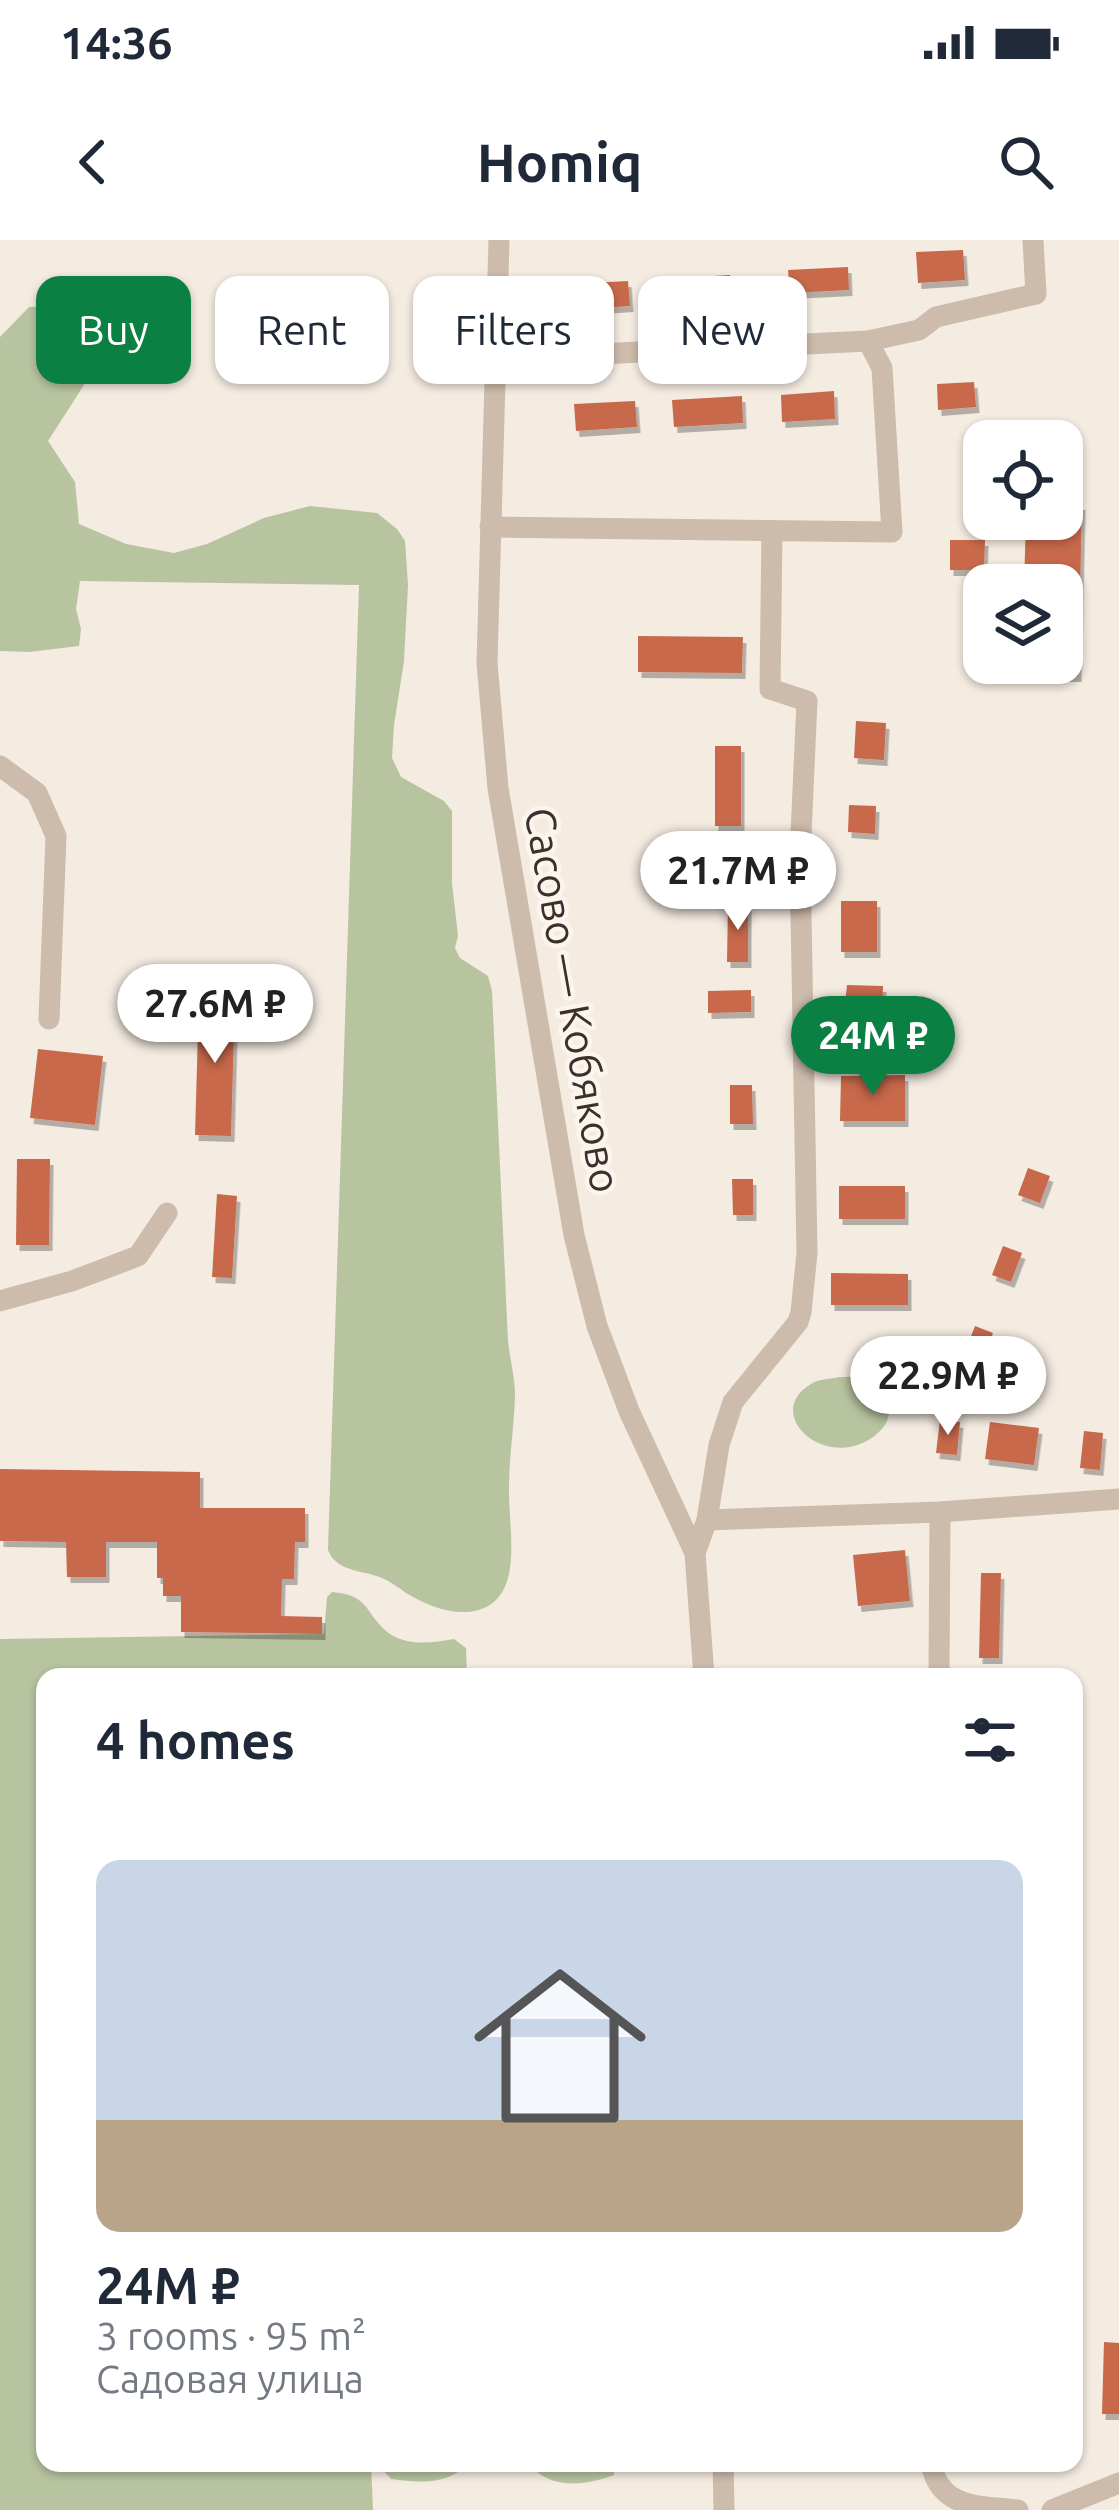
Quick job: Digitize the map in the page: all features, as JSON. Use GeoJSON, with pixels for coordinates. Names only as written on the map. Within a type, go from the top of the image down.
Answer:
{"type":"FeatureCollection","features":[{"type":"Feature","properties":{"kind":"street","name":"Сасово — Кобяково"},"geometry":{"type":"LineString","coordinates":[[498,276],[499,240]]}},
{"type":"Feature","properties":{"kind":"street"},"geometry":{"type":"LineString","coordinates":[[614,353],[868,341],[919,330],[936,317],[1036,295],[1033,240]]}},
{"type":"Feature","properties":{"kind":"street"},"geometry":{"type":"LineString","coordinates":[[490,527],[892,532],[882,368],[868,341]]}},
{"type":"Feature","properties":{"kind":"street","name":"Сасово — Кобяково"},"geometry":{"type":"LineString","coordinates":[[494,384],[487,663],[498,788],[574,1234],[597,1326],[621,1390],[695,1553],[703,1668]]}},
{"type":"Feature","properties":{"kind":"street"},"geometry":{"type":"LineString","coordinates":[[695,1553],[733,1402],[798,1322],[807,1253],[800,857],[807,701],[770,689],[772,531]]}},
{"type":"Feature","properties":{"kind":"street"},"geometry":{"type":"LineString","coordinates":[[0,766],[37,794],[56,836],[49,1019]]}},
{"type":"Feature","properties":{"kind":"street"},"geometry":{"type":"LineString","coordinates":[[0,1301],[73,1281],[138,1256],[167,1213]]}},
{"type":"Feature","properties":{"kind":"street"},"geometry":{"type":"LineString","coordinates":[[707,1520],[940,1512],[1119,1499]]}},
{"type":"Feature","properties":{"kind":"street"},"geometry":{"type":"LineString","coordinates":[[939,1668],[940,1512]]}},
{"type":"Feature","properties":{"kind":"street"},"geometry":{"type":"LineString","coordinates":[[723,2472],[724,2510]]}},
{"type":"Feature","properties":{"kind":"street"},"geometry":{"type":"LineString","coordinates":[[934,2472],[943,2492],[967,2505],[1018,2510]]}},
{"type":"Feature","properties":{"kind":"street"},"geometry":{"type":"LineString","coordinates":[[1052,2510],[1119,2483]]}},
{"type":"Feature","properties":{"kind":"green space"},"geometry":{"type":"Polygon","coordinates":[[[29,307],[36,307],[36,384],[85,384],[48,441],[75,482],[79,524],[126,544],[174,553],[264,518],[310,506],[377,513],[405,541],[404,661],[392,758],[401,777],[444,801],[452,811],[455,948],[460,958],[488,976],[492,991],[508,1341],[515,1396],[510,1564],[507,1582],[486,1607],[467,1612],[435,1607],[382,1578],[337,1563],[328,1550],[359,585],[80,581],[79,646],[0,651],[0,337],[29,307]]]}},
{"type":"Feature","properties":{"kind":"green space"},"geometry":{"type":"Polygon","coordinates":[[[839,1377],[868,1381],[882,1392],[889,1408],[878,1433],[840,1448],[807,1436],[793,1410],[797,1396],[811,1384],[839,1377]]]}},
{"type":"Feature","properties":{"kind":"green space"},"geometry":{"type":"Polygon","coordinates":[[[332,1592],[360,1600],[386,1631],[402,1640],[454,1639],[466,1648],[467,1668],[36,1668],[36,2472],[371,2472],[373,2510],[0,2510],[0,1639],[324,1634],[327,1597],[332,1592]]]}},
{"type":"Feature","properties":{"kind":"green space"},"geometry":{"type":"Polygon","coordinates":[[[384,2472],[458,2472],[435,2480],[391,2479],[384,2472]]]}},
{"type":"Feature","properties":{"kind":"green space"},"geometry":{"type":"Polygon","coordinates":[[[537,2472],[614,2472],[591,2482],[546,2478],[537,2472]]]}},
{"type":"Feature","properties":{"kind":"building"},"geometry":{"type":"Polygon","coordinates":[[[963,250],[965,280],[918,283],[916,252],[963,250]]]}},
{"type":"Feature","properties":{"kind":"building"},"geometry":{"type":"Polygon","coordinates":[[[848,267],[849,290],[807,292],[807,276],[789,276],[788,270],[848,267]]]}},
{"type":"Feature","properties":{"kind":"building"},"geometry":{"type":"Polygon","coordinates":[[[628,281],[630,306],[614,307],[614,282],[628,281]]]}},
{"type":"Feature","properties":{"kind":"building"},"geometry":{"type":"Polygon","coordinates":[[[974,382],[976,407],[938,410],[937,384],[974,382]]]}},
{"type":"Feature","properties":{"kind":"building"},"geometry":{"type":"Polygon","coordinates":[[[834,391],[835,419],[782,422],[781,395],[834,391]]]}},
{"type":"Feature","properties":{"kind":"building"},"geometry":{"type":"Polygon","coordinates":[[[742,396],[743,423],[674,427],[672,400],[742,396]]]}},
{"type":"Feature","properties":{"kind":"building"},"geometry":{"type":"Polygon","coordinates":[[[635,401],[637,427],[576,431],[574,404],[635,401]]]}},
{"type":"Feature","properties":{"kind":"building"},"geometry":{"type":"Polygon","coordinates":[[[950,540],[985,540],[984,564],[963,564],[963,570],[950,570],[950,540]]]}},
{"type":"Feature","properties":{"kind":"building"},"geometry":{"type":"Polygon","coordinates":[[[1025,540],[1081,540],[1081,564],[1025,564],[1025,540]]]}},
{"type":"Feature","properties":{"kind":"building"},"geometry":{"type":"Polygon","coordinates":[[[638,636],[743,637],[742,673],[638,672],[638,636]]]}},
{"type":"Feature","properties":{"kind":"building"},"geometry":{"type":"Polygon","coordinates":[[[856,721],[886,723],[884,760],[854,758],[856,721]]]}},
{"type":"Feature","properties":{"kind":"building"},"geometry":{"type":"Polygon","coordinates":[[[715,746],[741,746],[741,826],[715,826],[715,746]]]}},
{"type":"Feature","properties":{"kind":"building"},"geometry":{"type":"Polygon","coordinates":[[[849,805],[876,806],[875,834],[848,832],[849,805]]]}},
{"type":"Feature","properties":{"kind":"building"},"geometry":{"type":"Polygon","coordinates":[[[841,901],[877,901],[877,952],[841,952],[841,901]]]}},
{"type":"Feature","properties":{"kind":"building"},"geometry":{"type":"Polygon","coordinates":[[[728,903],[748,904],[748,962],[727,962],[728,903]]]}},
{"type":"Feature","properties":{"kind":"building"},"geometry":{"type":"Polygon","coordinates":[[[847,985],[883,986],[882,1013],[844,1012],[847,985]]]}},
{"type":"Feature","properties":{"kind":"building"},"geometry":{"type":"Polygon","coordinates":[[[751,990],[751,1012],[708,1013],[708,991],[751,990]]]}},
{"type":"Feature","properties":{"kind":"building"},"geometry":{"type":"Polygon","coordinates":[[[199,996],[235,997],[231,1136],[195,1135],[199,996]]]}},
{"type":"Feature","properties":{"kind":"building"},"geometry":{"type":"Polygon","coordinates":[[[38,1049],[103,1056],[95,1125],[30,1118],[38,1049]]]}},
{"type":"Feature","properties":{"kind":"building"},"geometry":{"type":"Polygon","coordinates":[[[905,1075],[905,1121],[840,1121],[841,1076],[905,1075]]]}},
{"type":"Feature","properties":{"kind":"building"},"geometry":{"type":"Polygon","coordinates":[[[730,1085],[752,1085],[753,1124],[730,1124],[730,1085]]]}},
{"type":"Feature","properties":{"kind":"building"},"geometry":{"type":"Polygon","coordinates":[[[17,1159],[50,1159],[49,1245],[16,1245],[17,1159]]]}},
{"type":"Feature","properties":{"kind":"building"},"geometry":{"type":"Polygon","coordinates":[[[1028,1168],[1050,1176],[1040,1203],[1018,1195],[1028,1168]]]}},
{"type":"Feature","properties":{"kind":"building"},"geometry":{"type":"Polygon","coordinates":[[[732,1179],[753,1179],[753,1215],[733,1215],[732,1179]]]}},
{"type":"Feature","properties":{"kind":"building"},"geometry":{"type":"Polygon","coordinates":[[[839,1186],[905,1186],[905,1219],[839,1219],[839,1186]]]}},
{"type":"Feature","properties":{"kind":"building"},"geometry":{"type":"Polygon","coordinates":[[[217,1194],[237,1196],[232,1278],[212,1277],[217,1194]]]}},
{"type":"Feature","properties":{"kind":"building"},"geometry":{"type":"Polygon","coordinates":[[[1003,1246],[1022,1253],[1011,1282],[992,1275],[1003,1246]]]}},
{"type":"Feature","properties":{"kind":"building"},"geometry":{"type":"Polygon","coordinates":[[[831,1273],[908,1274],[908,1305],[831,1305],[831,1273]]]}},
{"type":"Feature","properties":{"kind":"building"},"geometry":{"type":"Polygon","coordinates":[[[975,1326],[993,1333],[982,1364],[963,1357],[975,1326]]]}},
{"type":"Feature","properties":{"kind":"building"},"geometry":{"type":"Polygon","coordinates":[[[940,1420],[960,1422],[957,1455],[936,1453],[940,1420]]]}},
{"type":"Feature","properties":{"kind":"building"},"geometry":{"type":"Polygon","coordinates":[[[990,1422],[1039,1428],[1034,1465],[985,1459],[990,1422]]]}},
{"type":"Feature","properties":{"kind":"building"},"geometry":{"type":"Polygon","coordinates":[[[1084,1431],[1103,1433],[1100,1470],[1080,1468],[1084,1431]]]}},
{"type":"Feature","properties":{"kind":"building"},"geometry":{"type":"Polygon","coordinates":[[[0,1469],[200,1472],[200,1508],[305,1508],[305,1542],[295,1542],[294,1579],[282,1579],[281,1616],[322,1617],[322,1634],[181,1632],[181,1596],[163,1596],[163,1578],[157,1578],[157,1542],[106,1542],[106,1577],[67,1577],[66,1542],[0,1541],[0,1469]]]}},
{"type":"Feature","properties":{"kind":"building"},"geometry":{"type":"Polygon","coordinates":[[[905,1550],[910,1601],[858,1606],[853,1555],[905,1550]]]}},
{"type":"Feature","properties":{"kind":"building"},"geometry":{"type":"Polygon","coordinates":[[[981,1573],[1001,1573],[999,1658],[979,1658],[981,1573]]]}},
{"type":"Feature","properties":{"kind":"building"},"geometry":{"type":"Polygon","coordinates":[[[1104,2342],[1119,2343],[1119,2414],[1102,2414],[1104,2342]]]}}]}
